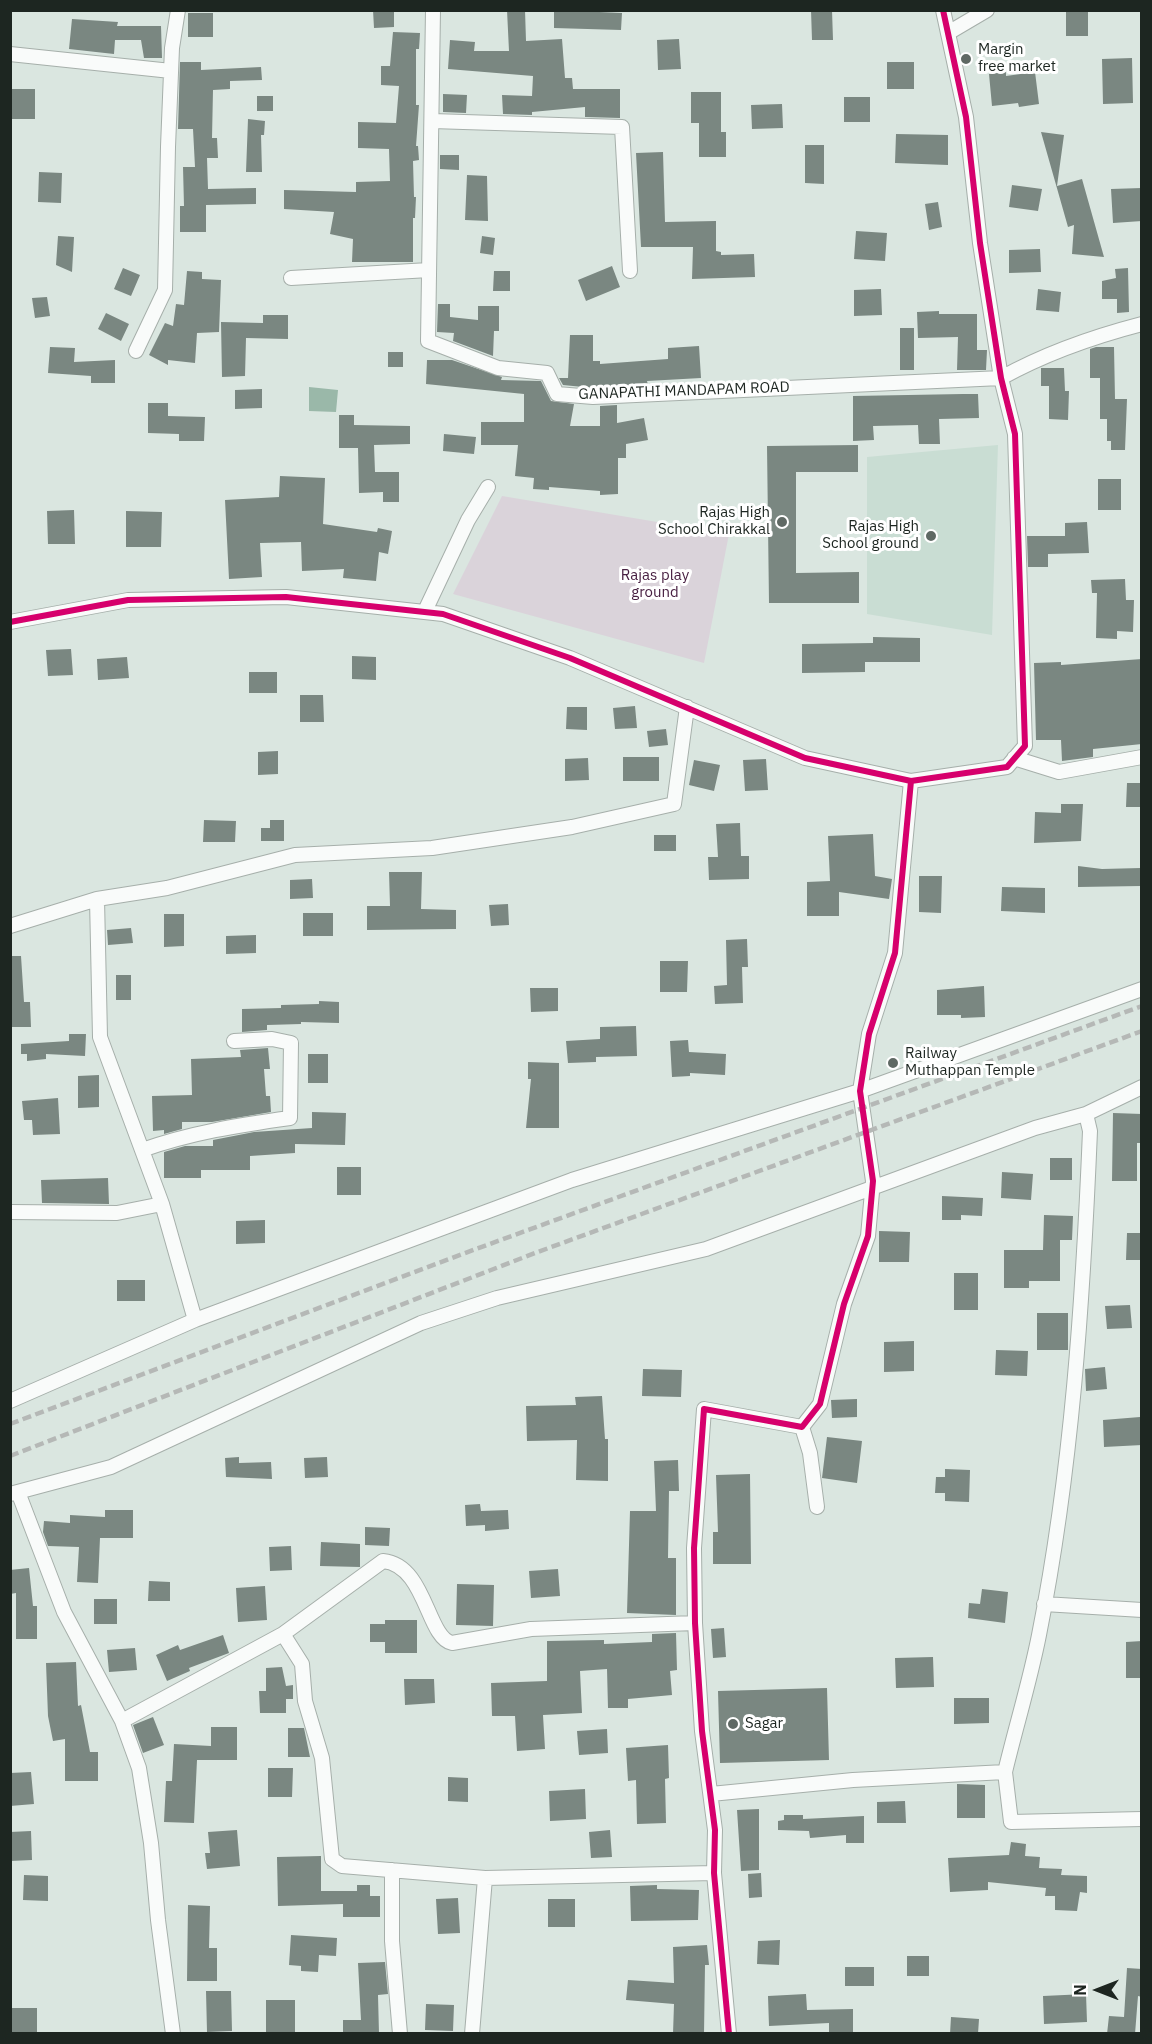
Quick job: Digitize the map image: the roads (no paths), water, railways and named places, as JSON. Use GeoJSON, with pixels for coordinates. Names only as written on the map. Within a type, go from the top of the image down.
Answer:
{"type":"FeatureCollection","features":[{"type":"Feature","properties":{"kind":"street"},"geometry":{"type":"LineString","coordinates":[[136,351],[165,290],[171,71],[178,10]]}},
{"type":"Feature","properties":{"kind":"street","name":"GANAPATHI MANDAPAM ROAD"},"geometry":{"type":"LineString","coordinates":[[433,10],[428,341],[498,368],[547,373],[557,394],[593,397],[1001,378]]}},
{"type":"Feature","properties":{"kind":"street"},"geometry":{"type":"LineString","coordinates":[[10,622],[140,600],[286,597],[443,614],[570,658],[805,758],[911,781],[1007,767],[1025,746],[1015,435],[1001,378],[980,243],[966,117],[943,10]]}},
{"type":"Feature","properties":{"kind":"street"},"geometry":{"type":"LineString","coordinates":[[948,33],[987,10]]}},
{"type":"Feature","properties":{"kind":"street"},"geometry":{"type":"LineString","coordinates":[[10,54],[171,71]]}},
{"type":"Feature","properties":{"kind":"street"},"geometry":{"type":"LineString","coordinates":[[432,121],[622,127],[630,271]]}},
{"type":"Feature","properties":{"kind":"street"},"geometry":{"type":"LineString","coordinates":[[291,278],[429,270]]}},
{"type":"Feature","properties":{"kind":"street"},"geometry":{"type":"LineString","coordinates":[[1001,378],[1032,361],[1072,344],[1142,324]]}},
{"type":"Feature","properties":{"kind":"street"},"geometry":{"type":"LineString","coordinates":[[425,612],[468,520],[488,487]]}},
{"type":"Feature","properties":{"kind":"street"},"geometry":{"type":"LineString","coordinates":[[10,926],[96,899],[167,888],[295,855],[432,848],[572,827],[674,804],[687,707]]}},
{"type":"Feature","properties":{"kind":"street"},"geometry":{"type":"LineString","coordinates":[[1014,758],[1059,772],[1142,757]]}},
{"type":"Feature","properties":{"kind":"street"},"geometry":{"type":"LineString","coordinates":[[802,1427],[820,1404],[844,1304],[868,1236],[872,1187],[870,1146],[860,1091],[869,1034],[895,953],[911,781]]}},
{"type":"Feature","properties":{"kind":"street"},"geometry":{"type":"LineString","coordinates":[[96,899],[100,1037],[162,1204],[195,1320]]}},
{"type":"Feature","properties":{"kind":"street"},"geometry":{"type":"LineString","coordinates":[[10,1401],[195,1320],[572,1180],[860,1091],[1142,989]]}},
{"type":"Feature","properties":{"kind":"street"},"geometry":{"type":"LineString","coordinates":[[142,1150],[178,1137],[290,1118],[291,1043],[272,1039],[234,1041]]}},
{"type":"Feature","properties":{"kind":"street"},"geometry":{"type":"LineString","coordinates":[[173,2034],[139,1768],[122,1721],[64,1612],[14,1493],[111,1467],[421,1323],[497,1298],[706,1249],[1035,1128],[1086,1114],[1142,1087]]}},
{"type":"Feature","properties":{"kind":"street"},"geometry":{"type":"LineString","coordinates":[[1086,1114],[1090,1131],[1084,1282],[1070,1435],[1039,1635],[1005,1772],[1011,1822],[1142,1819]]}},
{"type":"Feature","properties":{"kind":"street"},"geometry":{"type":"LineString","coordinates":[[10,1212],[117,1213],[162,1204]]}},
{"type":"Feature","properties":{"kind":"street"},"geometry":{"type":"LineString","coordinates":[[729,2034],[714,1873],[715,1830],[702,1731],[695,1623],[694,1548],[704,1409],[802,1427]]}},
{"type":"Feature","properties":{"kind":"street"},"geometry":{"type":"LineString","coordinates":[[802,1427],[810,1453],[817,1507]]}},
{"type":"Feature","properties":{"kind":"street"},"geometry":{"type":"LineString","coordinates":[[122,1721],[283,1634],[383,1561],[398,1565],[409,1576],[425,1600],[442,1637],[452,1643],[531,1629],[695,1623]]}},
{"type":"Feature","properties":{"kind":"street"},"geometry":{"type":"LineString","coordinates":[[1044,1604],[1142,1610]]}},
{"type":"Feature","properties":{"kind":"street"},"geometry":{"type":"LineString","coordinates":[[283,1634],[302,1664],[305,1701],[317,1736],[326,1779],[332,1859],[342,1866],[484,1878],[714,1873]]}},
{"type":"Feature","properties":{"kind":"street"},"geometry":{"type":"LineString","coordinates":[[711,1794],[852,1780],[1005,1772]]}},
{"type":"Feature","properties":{"kind":"street"},"geometry":{"type":"LineString","coordinates":[[392,1870],[392,1941],[400,2034]]}},
{"type":"Feature","properties":{"kind":"street"},"geometry":{"type":"LineString","coordinates":[[472,2034],[484,1878]]}},
{"type":"Feature","properties":{"kind":"railway"},"geometry":{"type":"LineString","coordinates":[[10,1424],[476,1249],[1142,1006]]}},
{"type":"Feature","properties":{"kind":"railway"},"geometry":{"type":"LineString","coordinates":[[10,1456],[535,1253],[1142,1031]]}},
{"type":"Feature","properties":{"kind":"place","name":"Margin free market"},"geometry":{"type":"Point","coordinates":[966,59]}},
{"type":"Feature","properties":{"kind":"place","name":"Rajas High School Chirakkal"},"geometry":{"type":"Point","coordinates":[782,522]}},
{"type":"Feature","properties":{"kind":"place","name":"Rajas High School ground"},"geometry":{"type":"Point","coordinates":[931,536]}},
{"type":"Feature","properties":{"kind":"place","name":"Railway Muthappan Temple"},"geometry":{"type":"Point","coordinates":[893,1063]}},
{"type":"Feature","properties":{"kind":"place","name":"Sagar"},"geometry":{"type":"Point","coordinates":[733,1724]}},
{"type":"Feature","properties":{"kind":"park label","name":"Rajas play ground"},"geometry":{"type":"Point","coordinates":[655,584]}}]}
